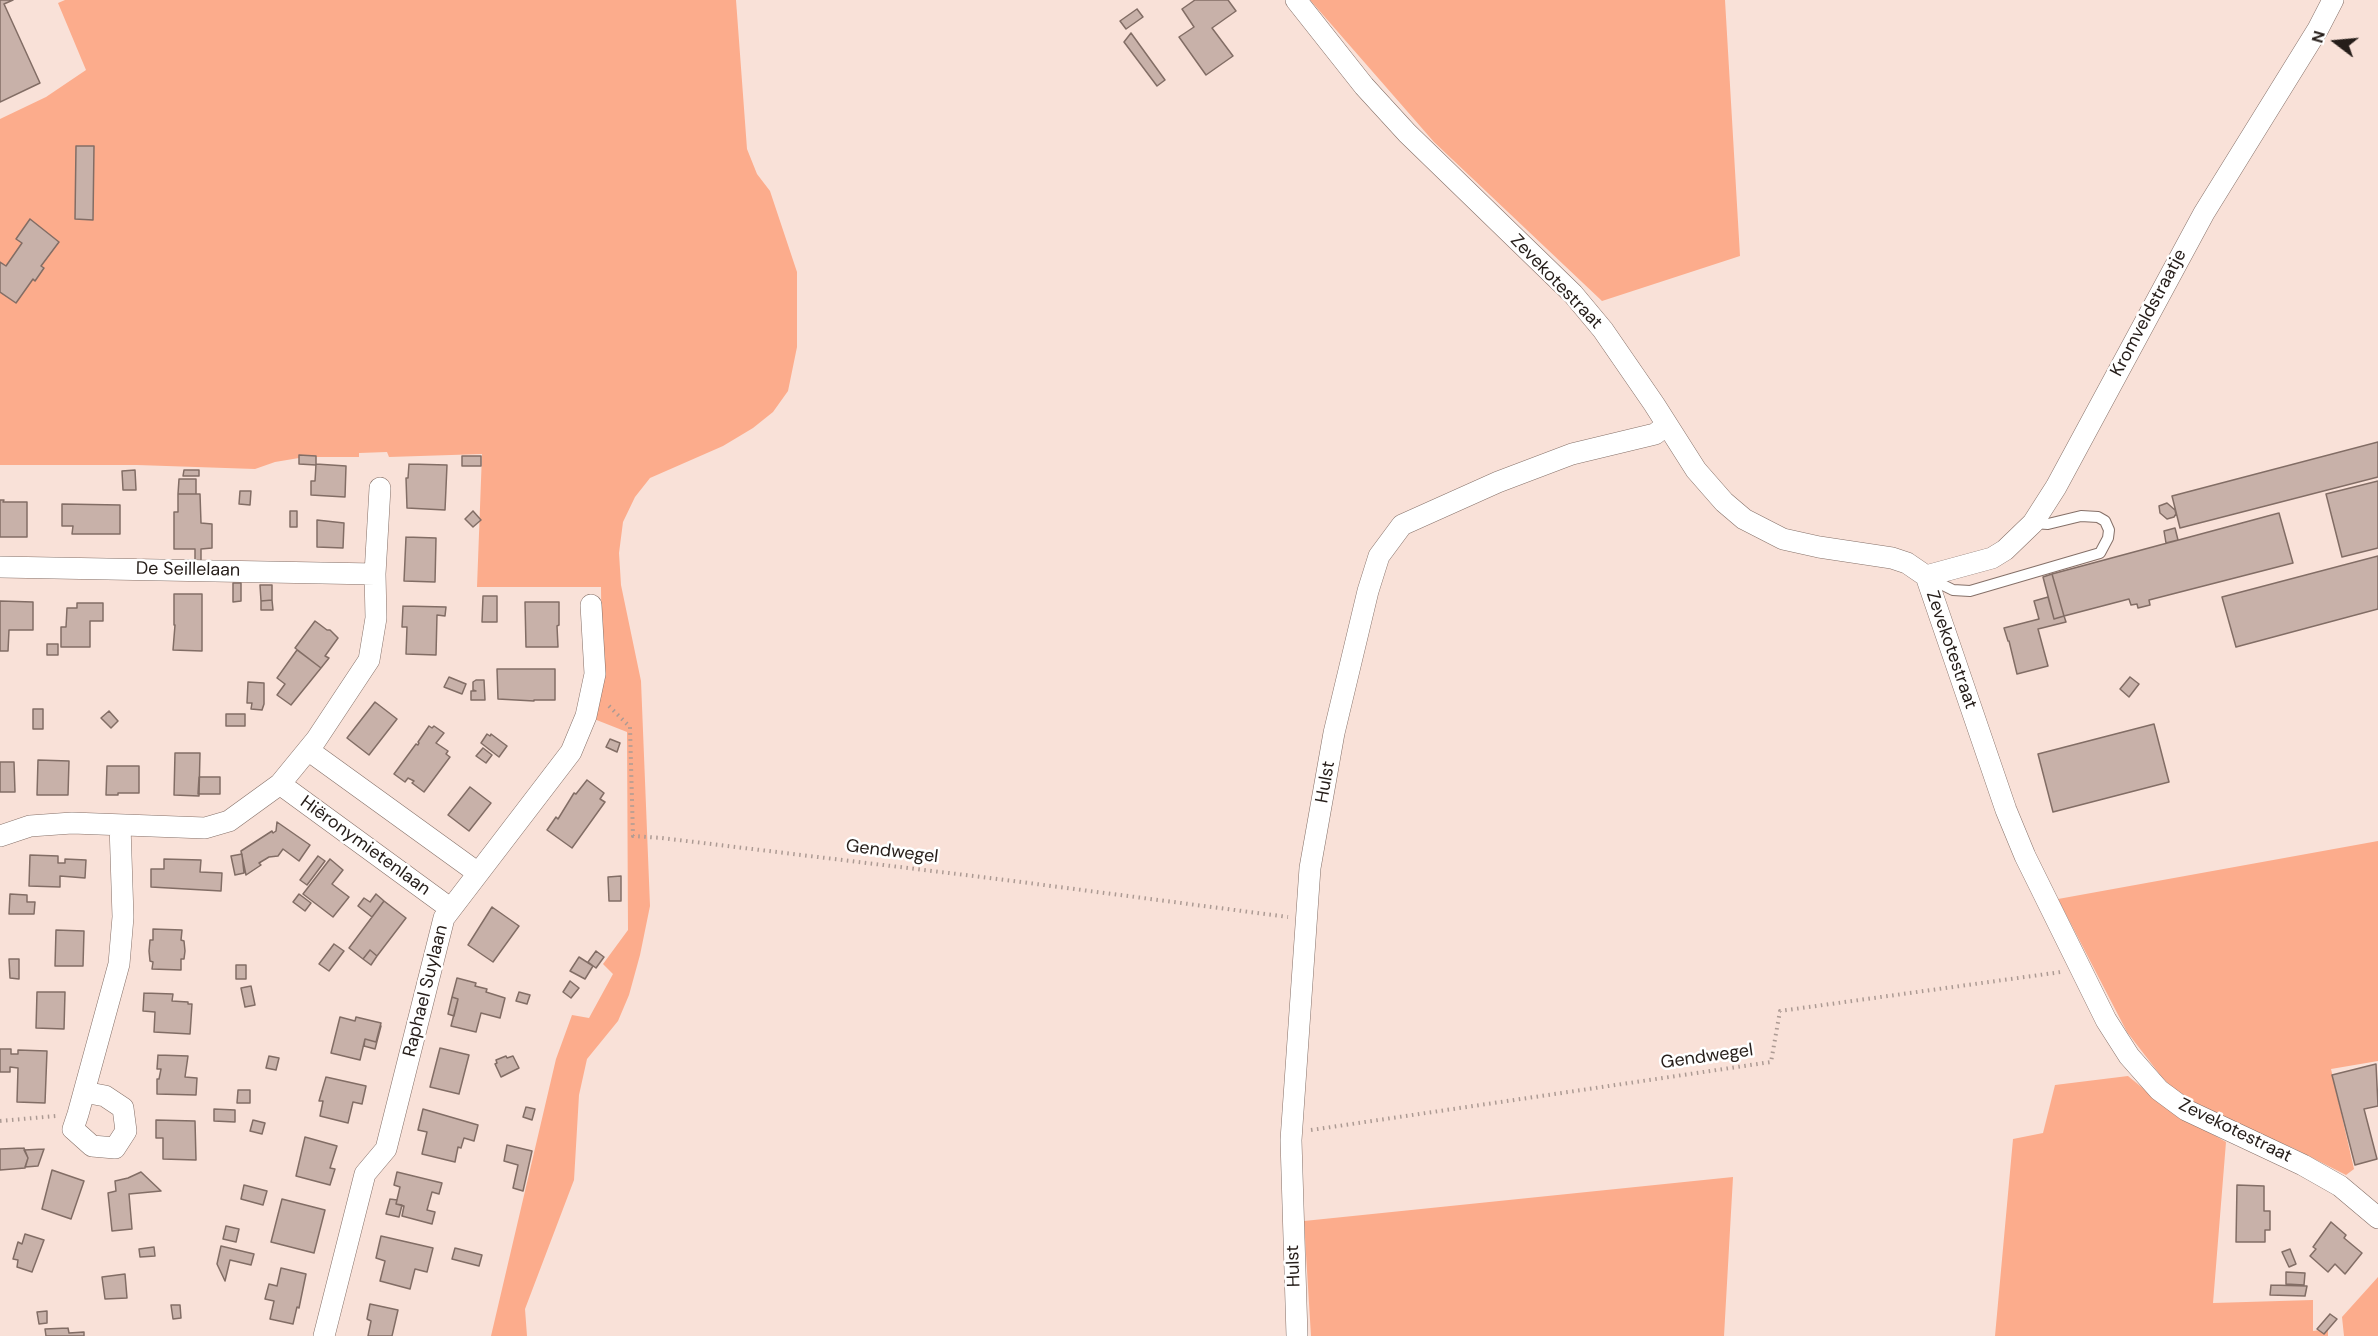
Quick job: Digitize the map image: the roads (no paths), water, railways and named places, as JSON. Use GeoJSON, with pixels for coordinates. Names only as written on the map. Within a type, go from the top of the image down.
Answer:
{"type":"FeatureCollection","features":[{"type":"Feature","properties":{"kind":"street","name":"Zevekotestraat"},"geometry":{"type":"LineString","coordinates":[[1296,0],[1364,86],[1407,133],[1573,294],[1603,330],[1696,470],[1724,502],[1756,526],[1783,539],[1892,558],[1907,563],[1926,576],[2006,810],[2025,856],[2106,1020],[2129,1056],[2159,1090],[2186,1110],[2303,1165],[2340,1186],[2378,1218]]}},
{"type":"Feature","properties":{"kind":"street","name":"Kromveldstraatje"},"geometry":{"type":"LineString","coordinates":[[1926,576],[1992,558],[2005,550],[2033,523],[2056,487],[2204,213],[2318,29],[2332,0]]}},
{"type":"Feature","properties":{"kind":"street","name":"Hulst"},"geometry":{"type":"LineString","coordinates":[[1298,1336],[1291,1140],[1310,868],[1334,733],[1368,591],[1379,556],[1402,525],[1498,482],[1572,454],[1655,434],[1667,425]]}},
{"type":"Feature","properties":{"kind":"street"},"geometry":{"type":"LineString","coordinates":[[0,836],[30,826],[72,823],[205,828],[229,821],[280,784],[308,750],[369,660],[376,618],[375,574],[380,488]]}},
{"type":"Feature","properties":{"kind":"street","name":"De Seillelaan"},"geometry":{"type":"LineString","coordinates":[[0,567],[375,574]]}},
{"type":"Feature","properties":{"kind":"street","name":"Raphael Suylaan"},"geometry":{"type":"LineString","coordinates":[[324,1336],[366,1174],[386,1149],[444,918],[570,752],[586,717],[595,674],[591,605]]}},
{"type":"Feature","properties":{"kind":"street"},"geometry":{"type":"LineString","coordinates":[[308,750],[478,873]]}},
{"type":"Feature","properties":{"kind":"street","name":"Hiëronymietenlaan"},"geometry":{"type":"LineString","coordinates":[[280,784],[451,909]]}},
{"type":"Feature","properties":{"kind":"street"},"geometry":{"type":"LineString","coordinates":[[84,1092],[105,1096],[123,1108],[126,1131],[115,1148],[92,1146],[73,1130],[119,964],[123,917],[120,825]]}},
{"type":"Feature","properties":{"kind":"lane"},"geometry":{"type":"LineString","coordinates":[[1926,576],[1953,591],[1970,591],[2100,553],[2108,538],[2109,530],[2105,521],[2098,517],[2081,516],[2048,524],[2033,523]]}}]}
